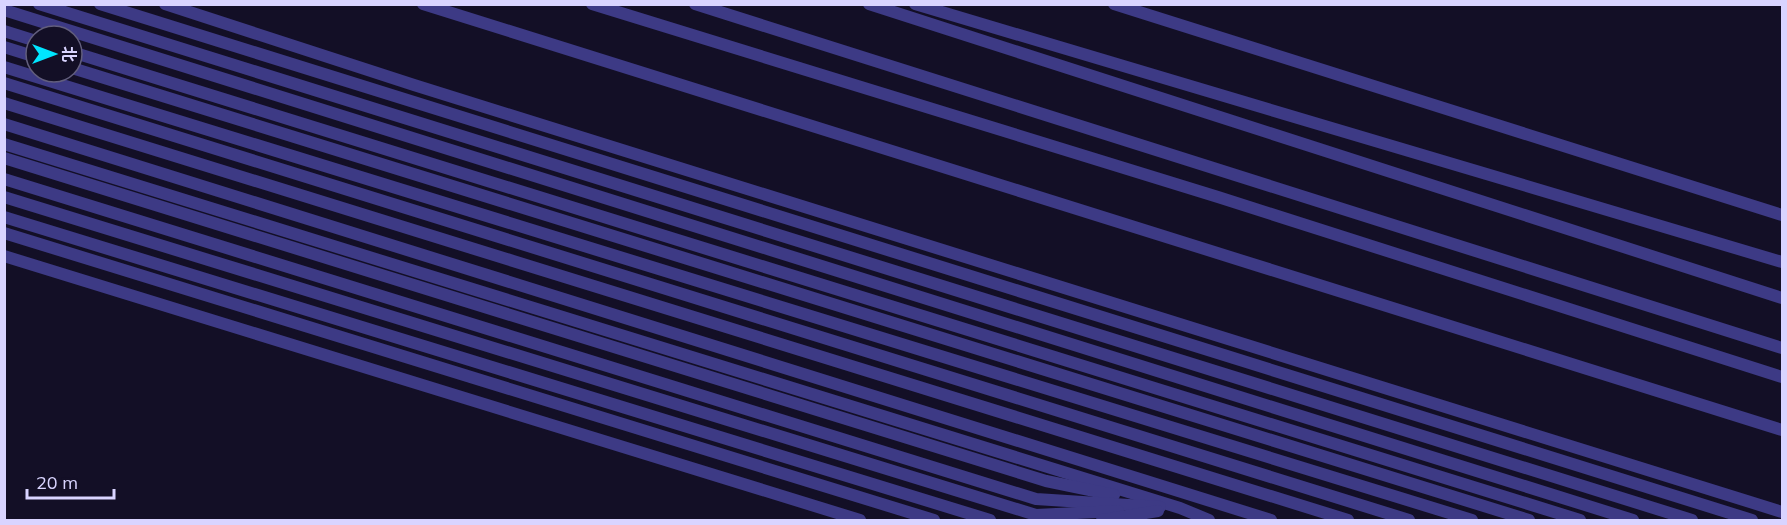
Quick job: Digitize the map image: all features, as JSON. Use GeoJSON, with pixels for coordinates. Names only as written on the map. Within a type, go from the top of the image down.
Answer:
{"type":"FeatureCollection","features":[{"type":"Feature","properties":{"kind":"lane"},"geometry":{"type":"LineString","coordinates":[[39,4],[1692,520]]}},
{"type":"Feature","properties":{"kind":"lane"},"geometry":{"type":"LineString","coordinates":[[100,4],[1752,520]]}},
{"type":"Feature","properties":{"kind":"lane"},"geometry":{"type":"LineString","coordinates":[[165,4],[437,92],[1782,512]]}},
{"type":"Feature","properties":{"kind":"lane"},"geometry":{"type":"LineString","coordinates":[[423,4],[1782,430]]}},
{"type":"Feature","properties":{"kind":"lane"},"geometry":{"type":"LineString","coordinates":[[592,4],[1218,197],[1782,376]]}},
{"type":"Feature","properties":{"kind":"lane"},"geometry":{"type":"LineString","coordinates":[[695,4],[1782,348]]}},
{"type":"Feature","properties":{"kind":"lane"},"geometry":{"type":"LineString","coordinates":[[869,4],[1782,298]]}},
{"type":"Feature","properties":{"kind":"lane"},"geometry":{"type":"LineString","coordinates":[[915,4],[1782,262]]}},
{"type":"Feature","properties":{"kind":"lane"},"geometry":{"type":"LineString","coordinates":[[1114,4],[1782,215]]}},
{"type":"Feature","properties":{"kind":"lane"},"geometry":{"type":"LineString","coordinates":[[4,10],[1633,520]]}},
{"type":"Feature","properties":{"kind":"lane"},"geometry":{"type":"LineString","coordinates":[[4,31],[24,37]]}},
{"type":"Feature","properties":{"kind":"lane"},"geometry":{"type":"LineString","coordinates":[[4,47],[24,53]]}},
{"type":"Feature","properties":{"kind":"lane"},"geometry":{"type":"LineString","coordinates":[[84,56],[1580,520]]}},
{"type":"Feature","properties":{"kind":"lane"},"geometry":{"type":"LineString","coordinates":[[4,67],[1472,520]]}},
{"type":"Feature","properties":{"kind":"lane"},"geometry":{"type":"LineString","coordinates":[[84,72],[1529,520]]}},
{"type":"Feature","properties":{"kind":"lane"},"geometry":{"type":"LineString","coordinates":[[4,83],[1409,520]]}},
{"type":"Feature","properties":{"kind":"lane"},"geometry":{"type":"LineString","coordinates":[[4,103],[1348,520]]}},
{"type":"Feature","properties":{"kind":"lane"},"geometry":{"type":"LineString","coordinates":[[4,124],[1271,520]]}},
{"type":"Feature","properties":{"kind":"lane"},"geometry":{"type":"LineString","coordinates":[[4,144],[1179,508],[1209,520]]}},
{"type":"Feature","properties":{"kind":"lane"},"geometry":{"type":"LineString","coordinates":[[4,158],[1046,481],[1179,508]]}},
{"type":"Feature","properties":{"kind":"lane"},"geometry":{"type":"LineString","coordinates":[[4,179],[1036,499],[1179,508]]}},
{"type":"Feature","properties":{"kind":"lane"},"geometry":{"type":"LineString","coordinates":[[4,197],[1036,515],[1179,508]]}},
{"type":"Feature","properties":{"kind":"lane"},"geometry":{"type":"LineString","coordinates":[[4,217],[990,520]]}},
{"type":"Feature","properties":{"kind":"lane"},"geometry":{"type":"LineString","coordinates":[[4,233],[934,520]]}},
{"type":"Feature","properties":{"kind":"lane"},"geometry":{"type":"LineString","coordinates":[[4,256],[860,520]]}},
{"type":"Feature","properties":{"kind":"lane"},"geometry":{"type":"LineString","coordinates":[[1102,520],[1179,508]]}},
{"type":"Feature","properties":{"kind":"lane"},"geometry":{"type":"LineString","coordinates":[[1133,520],[1179,508]]}},
{"type":"Feature","properties":{"kind":"lane"},"geometry":{"type":"LineString","coordinates":[[1148,520],[1179,508]]}}]}
